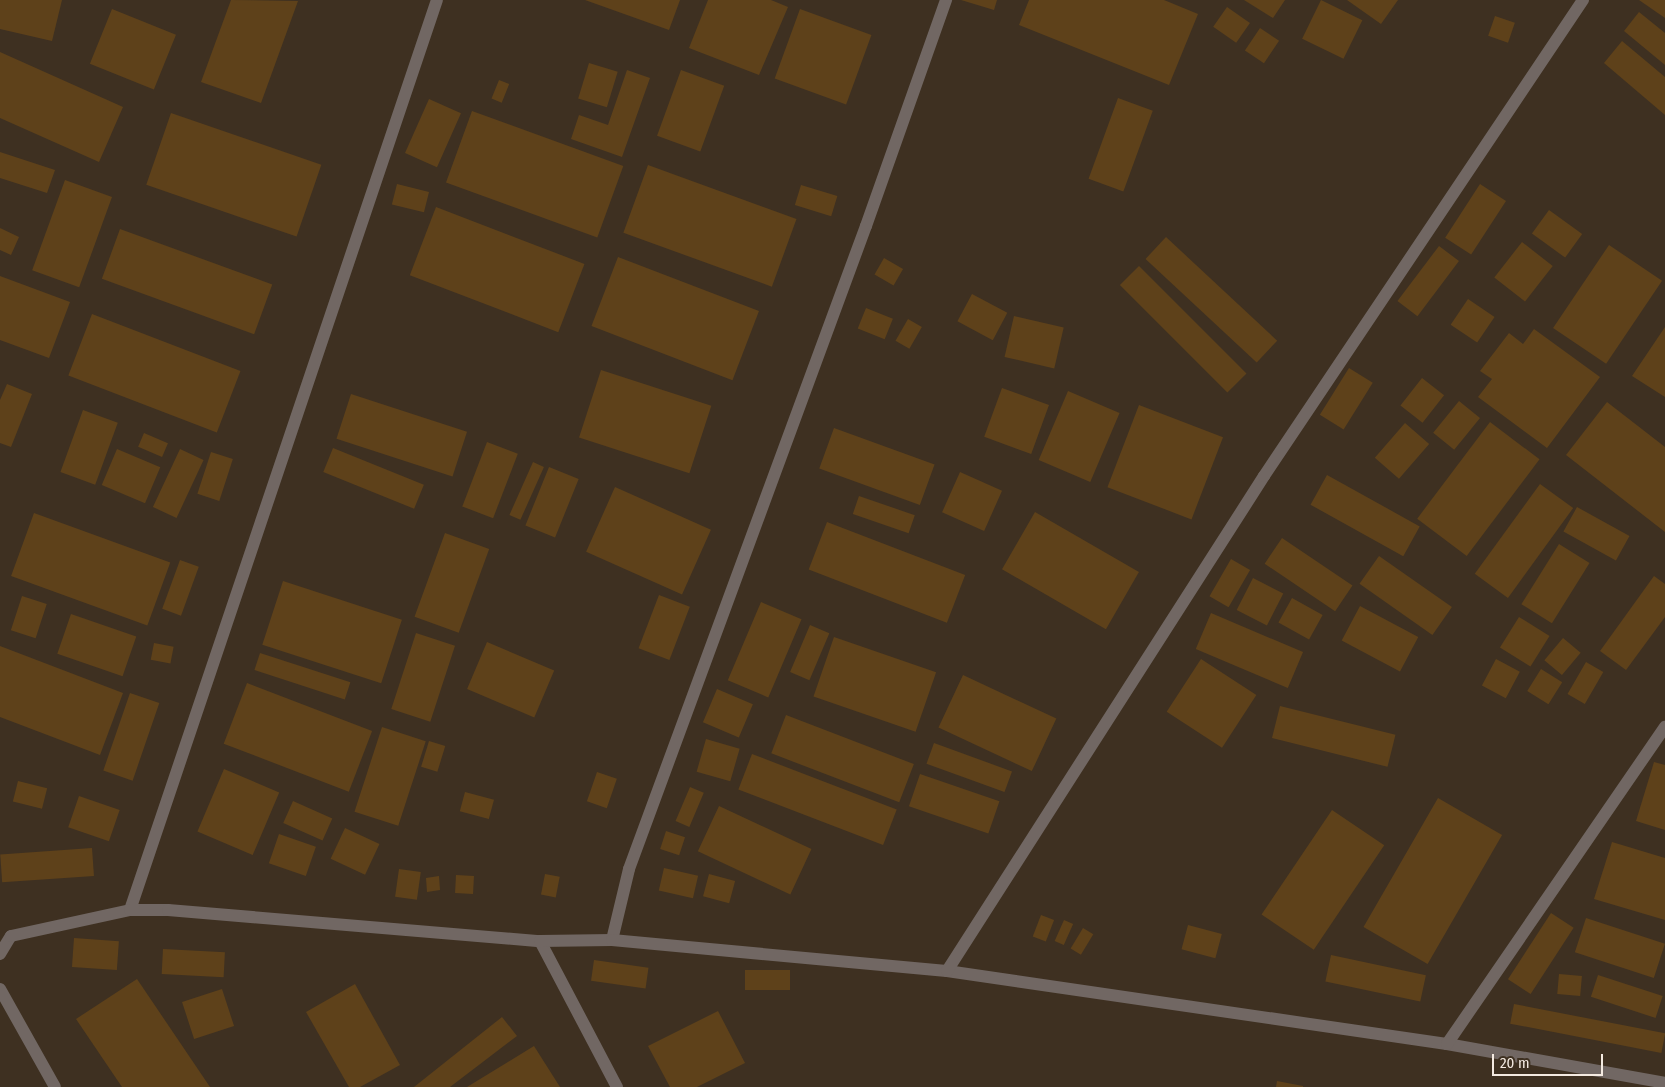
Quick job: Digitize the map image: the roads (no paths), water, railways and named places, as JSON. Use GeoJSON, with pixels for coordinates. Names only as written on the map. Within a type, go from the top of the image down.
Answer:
{"type":"FeatureCollection","features":[{"type":"Feature","properties":{"kind":"street"},"geometry":{"type":"LineString","coordinates":[[130,910],[437,0]]}},
{"type":"Feature","properties":{"kind":"street"},"geometry":{"type":"LineString","coordinates":[[612,940],[629,870],[866,226],[946,0]]}},
{"type":"Feature","properties":{"kind":"street"},"geometry":{"type":"LineString","coordinates":[[947,971],[1264,476],[1583,0]]}},
{"type":"Feature","properties":{"kind":"street"},"geometry":{"type":"LineString","coordinates":[[1447,1044],[1665,726]]}},
{"type":"Feature","properties":{"kind":"street"},"geometry":{"type":"LineString","coordinates":[[0,954],[11,936],[130,910],[168,910],[540,941],[612,940],[947,971],[1447,1044],[1665,1083]]}},
{"type":"Feature","properties":{"kind":"street"},"geometry":{"type":"LineString","coordinates":[[540,941],[617,1087]]}},
{"type":"Feature","properties":{"kind":"street"},"geometry":{"type":"LineString","coordinates":[[0,989],[55,1087]]}}]}
